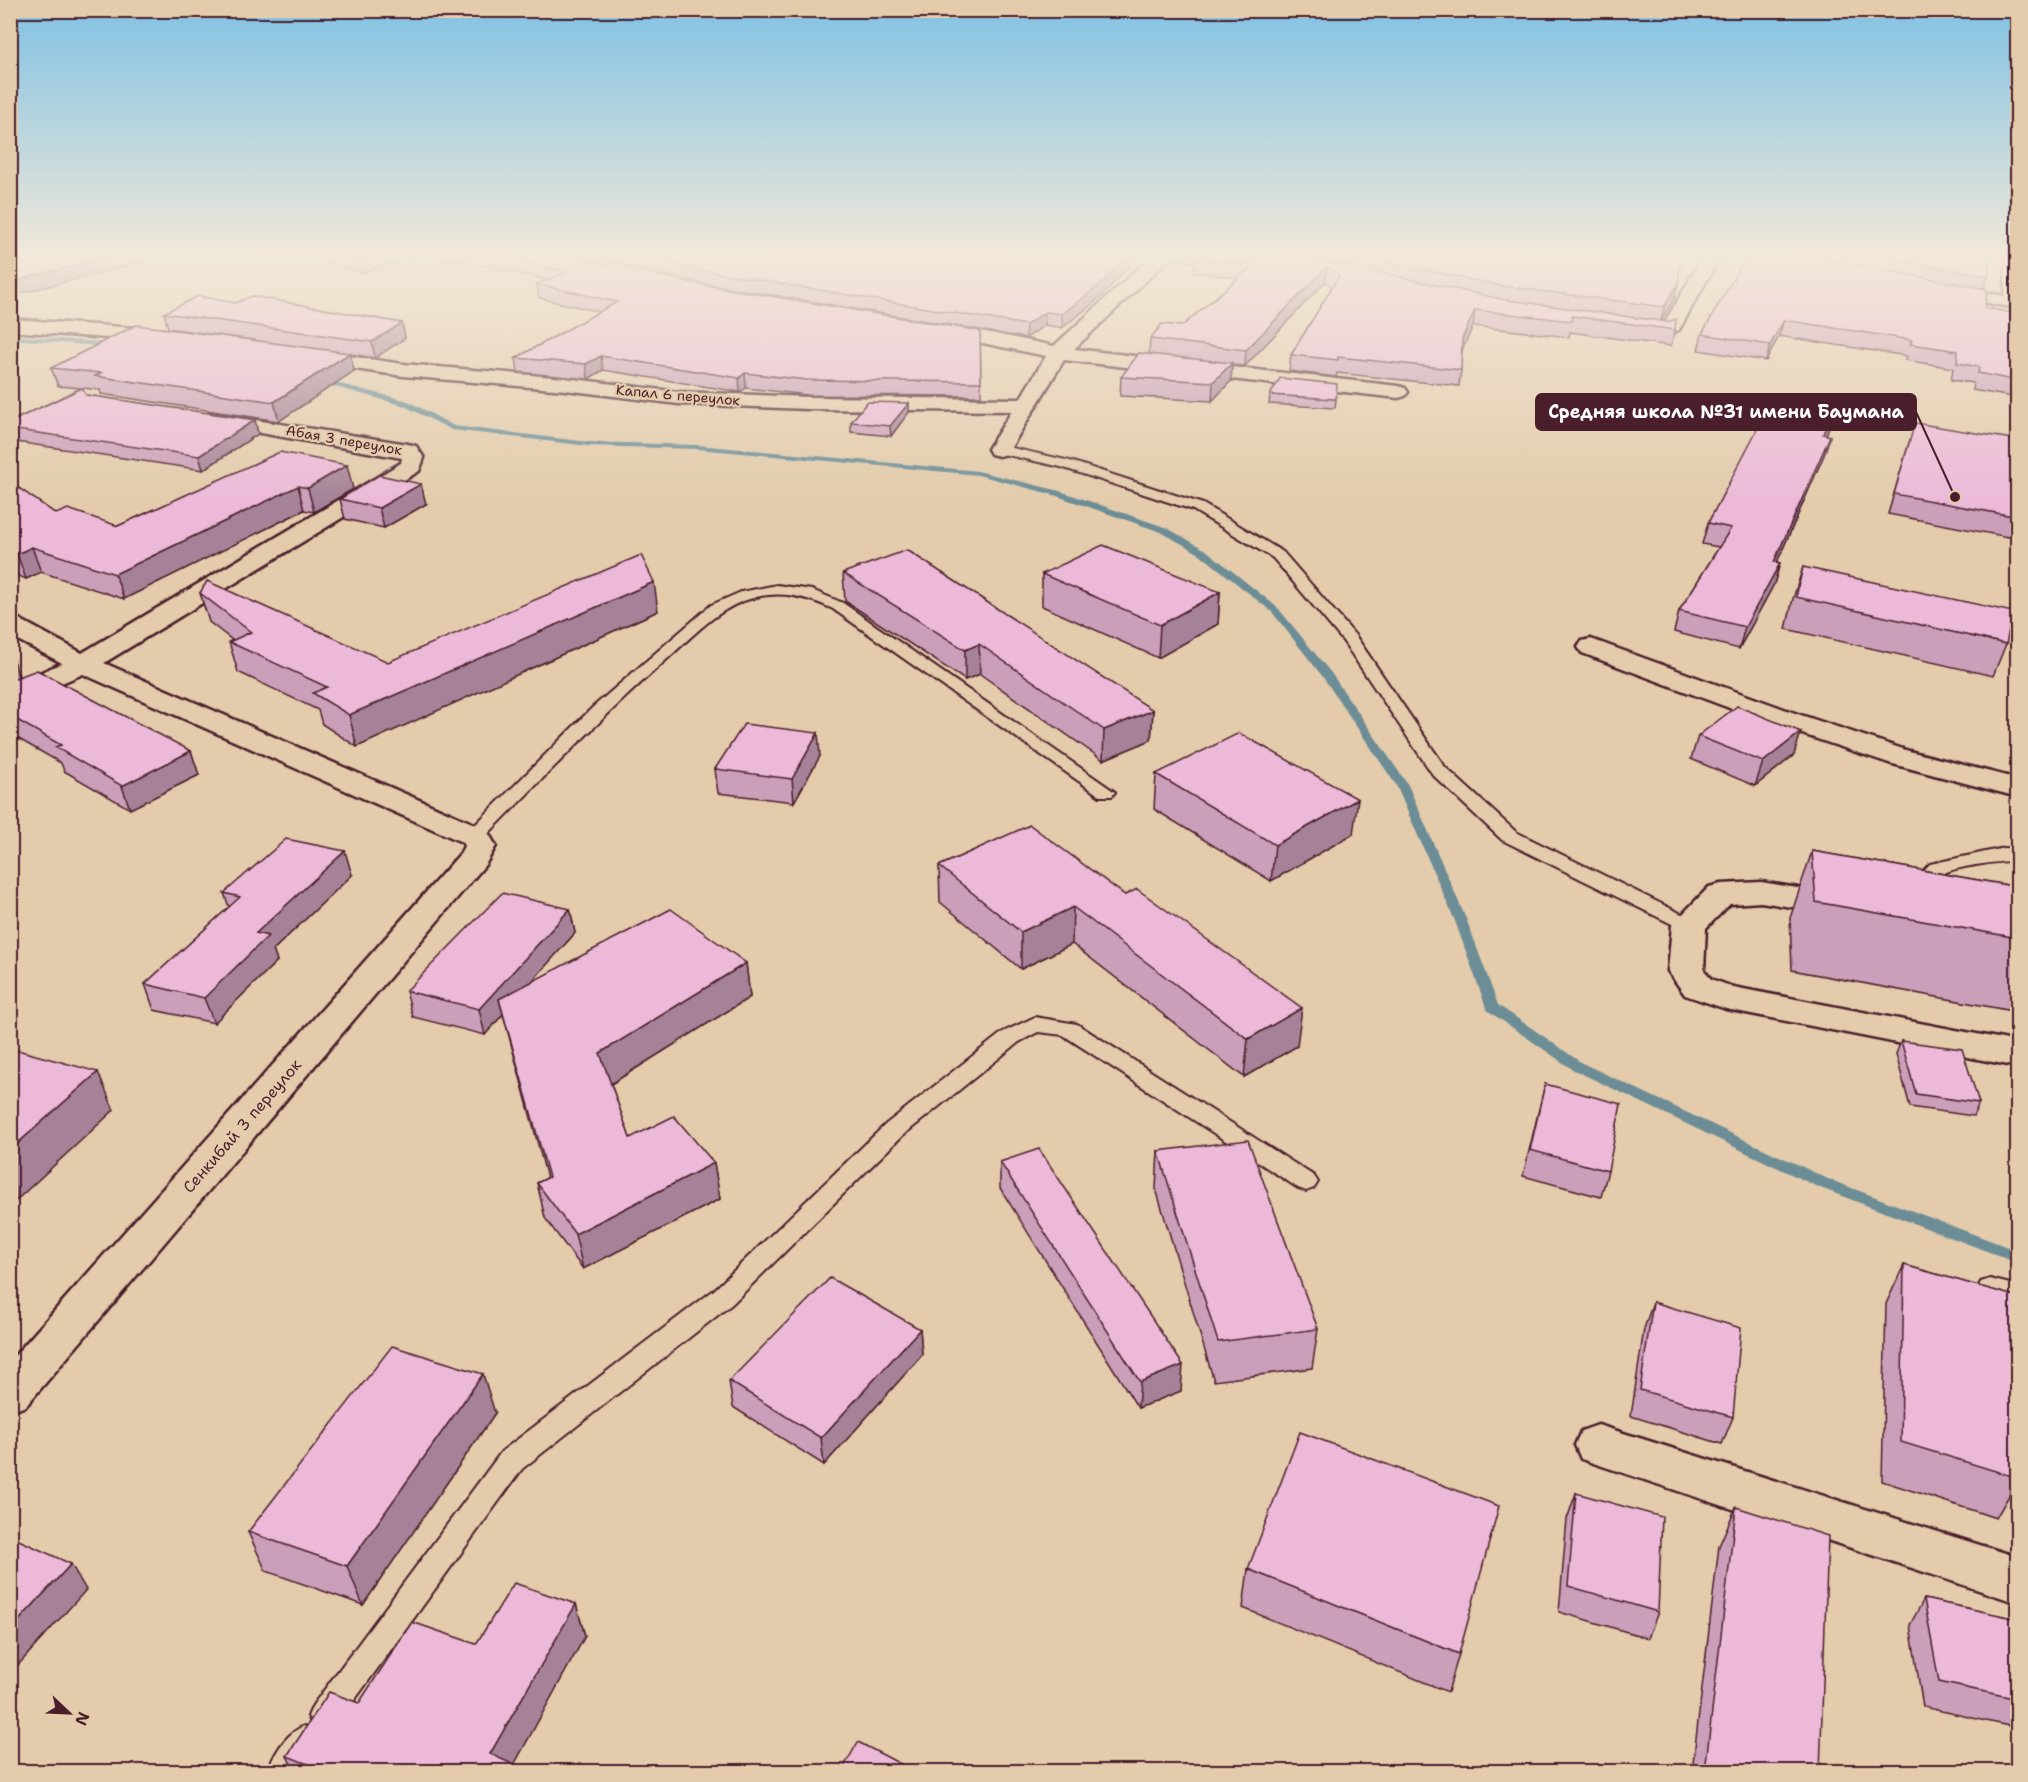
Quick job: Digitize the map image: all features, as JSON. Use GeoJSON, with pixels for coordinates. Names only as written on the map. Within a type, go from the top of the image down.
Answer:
{"type":"FeatureCollection","features":[{"type":"Feature","properties":{"kind":"street"},"geometry":{"type":"LineString","coordinates":[[982,338],[1058,353],[1398,392]]}},
{"type":"Feature","properties":{"kind":"street"},"geometry":{"type":"LineString","coordinates":[[999,449],[1058,353],[1074,338]]}},
{"type":"Feature","properties":{"kind":"street","name":"Капал 6 переулок"},"geometry":{"type":"LineString","coordinates":[[286,353],[403,370],[565,384],[679,398],[808,403],[1026,405]]}},
{"type":"Feature","properties":{"kind":"street","name":"Абая 3 переулок"},"geometry":{"type":"LineString","coordinates":[[10,697],[83,664],[411,466],[413,458],[408,451],[191,416]]}},
{"type":"Feature","properties":{"kind":"street"},"geometry":{"type":"LineString","coordinates":[[10,625],[83,664],[474,847]]}},
{"type":"Feature","properties":{"kind":"street"},"geometry":{"type":"LineString","coordinates":[[1591,647],[1785,719],[1899,757],[2018,788]]}},
{"type":"Feature","properties":{"kind":"street","name":"Сенкибай 3 переулок"},"geometry":{"type":"LineString","coordinates":[[10,1393],[474,847]]}},
{"type":"Feature","properties":{"kind":"street"},"geometry":{"type":"LineString","coordinates":[[1895,912],[1761,892],[1721,894],[1689,926],[1686,971],[1698,987],[1726,997],[2018,1055]]}},
{"type":"Feature","properties":{"kind":"street"},"geometry":{"type":"LineString","coordinates":[[1598,1444],[2018,1580]]}},
{"type":"Feature","properties":{"kind":"lane"},"geometry":{"type":"LineString","coordinates":[[999,449],[1065,464],[1198,507],[1278,555],[1349,638],[1439,771],[1509,836],[1689,926]]}},
{"type":"Feature","properties":{"kind":"lane"},"geometry":{"type":"LineString","coordinates":[[474,847],[599,711],[716,608],[736,597],[759,591],[801,592],[822,597],[838,606],[1106,792]]}},
{"type":"Feature","properties":{"kind":"lane"},"geometry":{"type":"LineString","coordinates":[[1895,912],[1937,868],[2004,854],[2018,855]]}},
{"type":"Feature","properties":{"kind":"lane"},"geometry":{"type":"LineString","coordinates":[[283,1772],[512,1460],[723,1297],[894,1130],[1011,1037],[1035,1024],[1069,1029],[1306,1182]]}},
{"type":"Feature","properties":{"kind":"lane"},"geometry":{"type":"LineString","coordinates":[[1990,1289],[2018,1296]]}},
{"type":"Feature","properties":{"kind":"building"},"geometry":{"type":"Polygon","coordinates":[[[110,338],[237,338],[350,353],[274,402],[95,376],[101,373],[51,368],[110,338]]]}},
{"type":"Feature","properties":{"kind":"building"},"geometry":{"type":"Polygon","coordinates":[[[344,338],[378,338],[372,342],[344,338]]]}},
{"type":"Feature","properties":{"kind":"building"},"geometry":{"type":"Polygon","coordinates":[[[552,338],[980,338],[981,382],[807,380],[745,373],[739,378],[601,356],[586,364],[516,358],[552,338]]]}},
{"type":"Feature","properties":{"kind":"building"},"geometry":{"type":"Polygon","coordinates":[[[1151,338],[1258,338],[1246,350],[1151,338]]]}},
{"type":"Feature","properties":{"kind":"building"},"geometry":{"type":"Polygon","coordinates":[[[1301,338],[1462,338],[1461,370],[1338,357],[1338,360],[1291,355],[1301,338]]]}},
{"type":"Feature","properties":{"kind":"building"},"geometry":{"type":"Polygon","coordinates":[[[1728,338],[1774,338],[1770,345],[1728,338]]]}},
{"type":"Feature","properties":{"kind":"building"},"geometry":{"type":"Polygon","coordinates":[[[1900,338],[2018,338],[2018,381],[1978,373],[1979,367],[1957,363],[1958,351],[1910,344],[1912,340],[1900,338]]]}},
{"type":"Feature","properties":{"kind":"building"},"geometry":{"type":"Polygon","coordinates":[[[1139,353],[1232,363],[1213,382],[1121,377],[1139,353]]]}},
{"type":"Feature","properties":{"kind":"building"},"geometry":{"type":"Polygon","coordinates":[[[1280,378],[1337,384],[1336,399],[1270,395],[1280,378]]]}},
{"type":"Feature","properties":{"kind":"building"},"geometry":{"type":"Polygon","coordinates":[[[82,388],[86,395],[255,420],[199,456],[10,429],[10,422],[82,388]]]}},
{"type":"Feature","properties":{"kind":"building"},"geometry":{"type":"Polygon","coordinates":[[[1772,401],[1834,411],[1823,434],[1830,436],[1774,562],[1780,563],[1745,627],[1679,611],[1731,528],[1708,523],[1772,401]]]}},
{"type":"Feature","properties":{"kind":"building"},"geometry":{"type":"Polygon","coordinates":[[[867,402],[909,403],[890,426],[851,422],[867,402]]]}},
{"type":"Feature","properties":{"kind":"building"},"geometry":{"type":"Polygon","coordinates":[[[1915,423],[2018,440],[2018,517],[1894,494],[1915,423]]]}},
{"type":"Feature","properties":{"kind":"building"},"geometry":{"type":"Polygon","coordinates":[[[280,452],[347,465],[308,488],[298,486],[115,574],[32,547],[17,554],[10,551],[10,482],[56,514],[68,509],[118,526],[280,452]]]}},
{"type":"Feature","properties":{"kind":"building"},"geometry":{"type":"Polygon","coordinates":[[[379,475],[421,484],[379,508],[340,499],[379,475]]]}},
{"type":"Feature","properties":{"kind":"building"},"geometry":{"type":"Polygon","coordinates":[[[1103,545],[1220,592],[1160,625],[1042,574],[1103,545]]]}},
{"type":"Feature","properties":{"kind":"building"},"geometry":{"type":"Polygon","coordinates":[[[907,550],[1153,710],[1104,730],[979,644],[965,650],[843,573],[907,550]]]}},
{"type":"Feature","properties":{"kind":"building"},"geometry":{"type":"Polygon","coordinates":[[[641,555],[654,582],[349,715],[313,693],[327,687],[229,642],[251,632],[200,593],[207,581],[388,662],[641,555]]]}},
{"type":"Feature","properties":{"kind":"building"},"geometry":{"type":"Polygon","coordinates":[[[1803,567],[2013,612],[2006,644],[1796,597],[1803,567]]]}},
{"type":"Feature","properties":{"kind":"building"},"geometry":{"type":"Polygon","coordinates":[[[37,670],[191,751],[122,786],[55,747],[61,745],[10,716],[10,680],[37,670]]]}},
{"type":"Feature","properties":{"kind":"building"},"geometry":{"type":"Polygon","coordinates":[[[1737,706],[1801,732],[1763,762],[1698,736],[1737,706]]]}},
{"type":"Feature","properties":{"kind":"building"},"geometry":{"type":"Polygon","coordinates":[[[744,724],[818,733],[792,779],[715,769],[744,724]]]}},
{"type":"Feature","properties":{"kind":"building"},"geometry":{"type":"Polygon","coordinates":[[[1239,733],[1358,799],[1275,845],[1156,774],[1239,733]]]}},
{"type":"Feature","properties":{"kind":"building"},"geometry":{"type":"Polygon","coordinates":[[[1030,825],[1125,895],[1137,889],[1302,1008],[1248,1039],[1073,907],[1021,932],[939,866],[1030,825]]]}},
{"type":"Feature","properties":{"kind":"building"},"geometry":{"type":"Polygon","coordinates":[[[286,839],[345,851],[256,933],[268,936],[204,998],[145,984],[240,897],[224,893],[286,839]]]}},
{"type":"Feature","properties":{"kind":"building"},"geometry":{"type":"Polygon","coordinates":[[[1812,851],[2018,887],[2018,938],[1816,902],[1812,851]]]}},
{"type":"Feature","properties":{"kind":"building"},"geometry":{"type":"Polygon","coordinates":[[[502,893],[570,909],[479,1009],[406,991],[502,893]]]}},
{"type":"Feature","properties":{"kind":"building"},"geometry":{"type":"Polygon","coordinates":[[[671,909],[746,963],[600,1053],[630,1138],[674,1116],[714,1163],[575,1234],[537,1183],[549,1177],[499,999],[671,909]]]}},
{"type":"Feature","properties":{"kind":"building"},"geometry":{"type":"Polygon","coordinates":[[[1901,1041],[1962,1049],[1979,1103],[1916,1094],[1901,1041]]]}},
{"type":"Feature","properties":{"kind":"building"},"geometry":{"type":"Polygon","coordinates":[[[10,1048],[98,1072],[10,1150],[10,1048]]]}},
{"type":"Feature","properties":{"kind":"building"},"geometry":{"type":"Polygon","coordinates":[[[1545,1084],[1621,1104],[1608,1171],[1530,1150],[1545,1084]]]}},
{"type":"Feature","properties":{"kind":"building"},"geometry":{"type":"Polygon","coordinates":[[[1248,1140],[1318,1329],[1218,1342],[1158,1151],[1248,1140]]]}},
{"type":"Feature","properties":{"kind":"building"},"geometry":{"type":"Polygon","coordinates":[[[1039,1149],[1183,1365],[1140,1382],[1000,1162],[1039,1149]]]}},
{"type":"Feature","properties":{"kind":"building"},"geometry":{"type":"Polygon","coordinates":[[[1904,1265],[2018,1297],[2018,1359],[2013,1358],[2018,1478],[1901,1442],[1904,1265]]]}},
{"type":"Feature","properties":{"kind":"building"},"geometry":{"type":"Polygon","coordinates":[[[830,1278],[920,1329],[821,1438],[729,1381],[830,1278]]]}},
{"type":"Feature","properties":{"kind":"building"},"geometry":{"type":"Polygon","coordinates":[[[1653,1302],[1741,1328],[1733,1417],[1640,1390],[1653,1302]]]}},
{"type":"Feature","properties":{"kind":"building"},"geometry":{"type":"Polygon","coordinates":[[[392,1346],[483,1374],[347,1566],[248,1532],[392,1346]]]}},
{"type":"Feature","properties":{"kind":"building"},"geometry":{"type":"Polygon","coordinates":[[[1300,1432],[1499,1506],[1459,1654],[1248,1569],[1300,1432]]]}},
{"type":"Feature","properties":{"kind":"building"},"geometry":{"type":"Polygon","coordinates":[[[1576,1493],[1662,1517],[1658,1612],[1568,1586],[1576,1493]]]}},
{"type":"Feature","properties":{"kind":"building"},"geometry":{"type":"Polygon","coordinates":[[[1736,1507],[1828,1536],[1820,1772],[1705,1771],[1736,1507]]]}},
{"type":"Feature","properties":{"kind":"building"},"geometry":{"type":"Polygon","coordinates":[[[10,1536],[71,1564],[10,1630],[10,1536]]]}},
{"type":"Feature","properties":{"kind":"building"},"geometry":{"type":"Polygon","coordinates":[[[514,1583],[576,1604],[490,1754],[530,1772],[329,1772],[287,1756],[329,1692],[359,1703],[412,1622],[476,1644],[514,1583]]]}},
{"type":"Feature","properties":{"kind":"building"},"geometry":{"type":"Polygon","coordinates":[[[1924,1599],[2018,1619],[2018,1699],[1939,1682],[1924,1599]]]}},
{"type":"Feature","properties":{"kind":"building"},"geometry":{"type":"Polygon","coordinates":[[[858,1742],[916,1772],[841,1772],[858,1742]]]}},
{"type":"Feature","properties":{"kind":"waterway"},"geometry":{"type":"LineString","coordinates":[[25,338],[111,345]]}},
{"type":"Feature","properties":{"kind":"waterway"},"geometry":{"type":"LineString","coordinates":[[320,380],[405,403],[452,428],[589,444],[697,447],[978,473],[1057,493],[1164,530],[1203,552],[1275,610],[1327,675],[1402,785],[1461,921],[1492,1007],[1577,1066],[1823,1183],[2018,1257]]}},
{"type":"Feature","properties":{"kind":"place","name":"Средняя школа №31 имени Баумана"},"geometry":{"type":"Point","coordinates":[1955,497]}}]}
